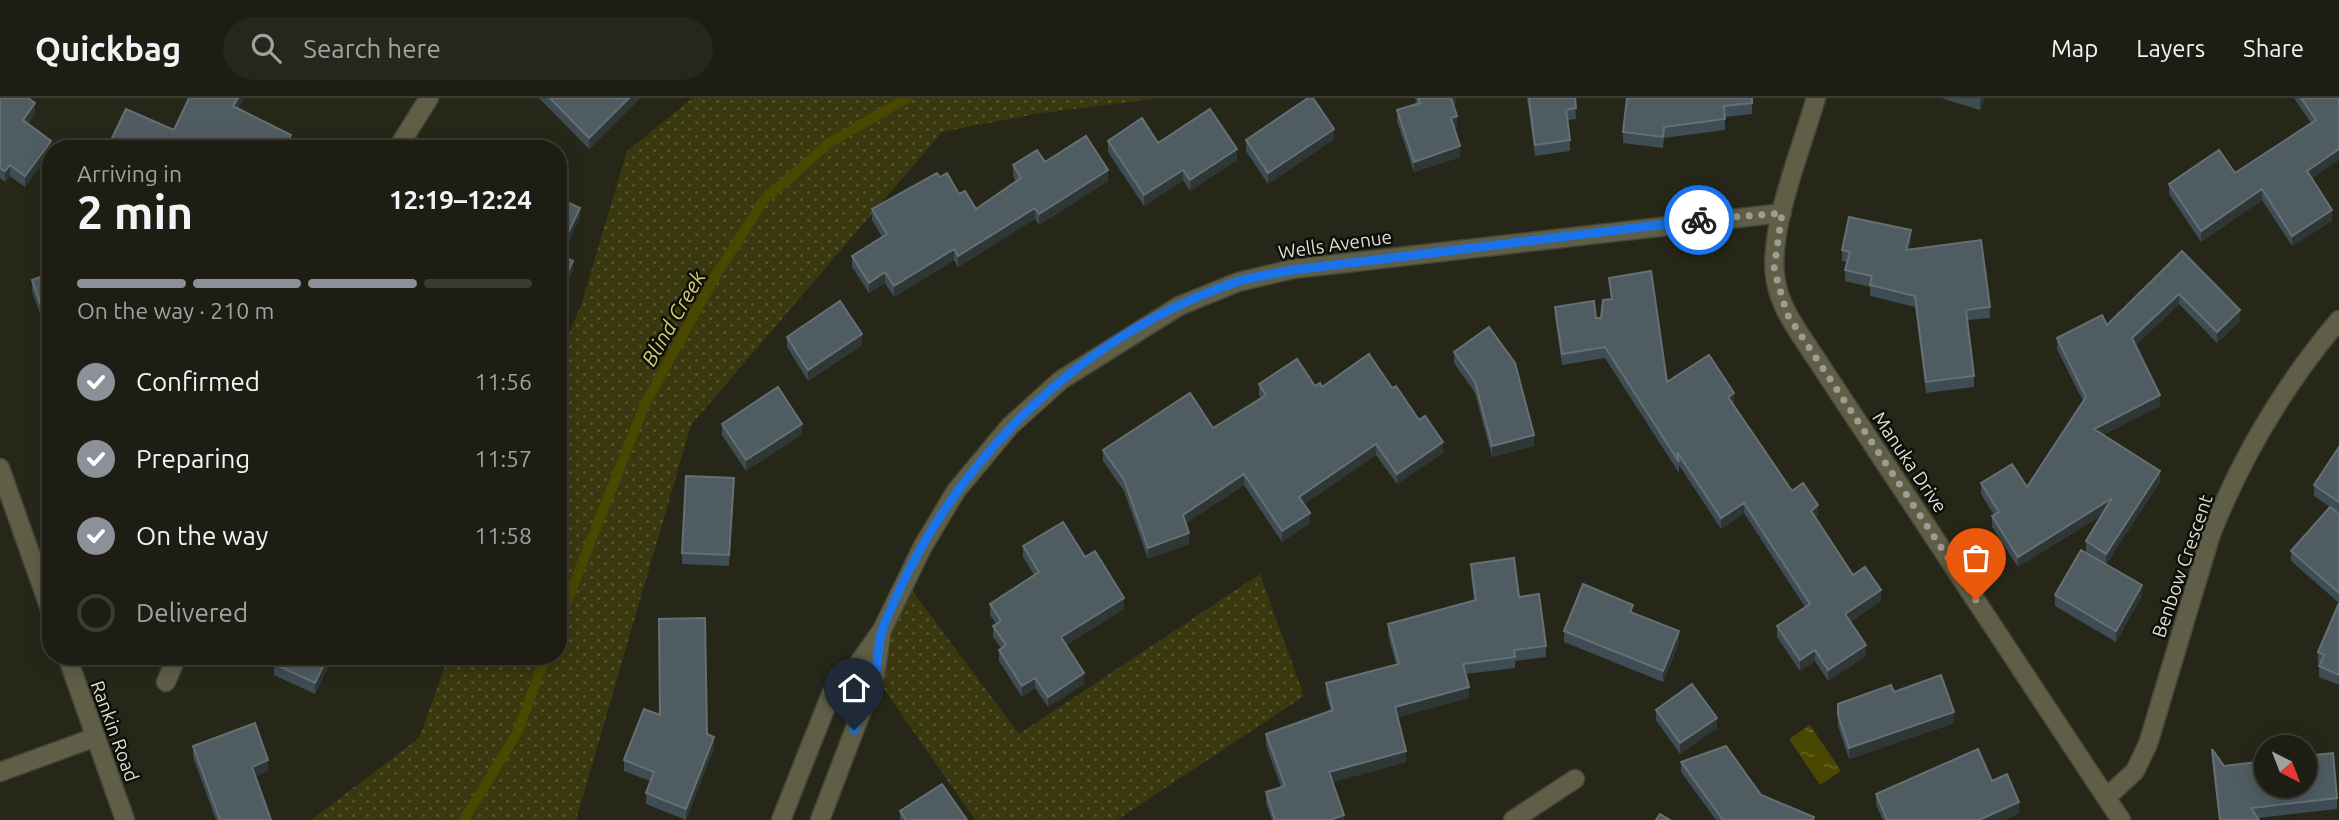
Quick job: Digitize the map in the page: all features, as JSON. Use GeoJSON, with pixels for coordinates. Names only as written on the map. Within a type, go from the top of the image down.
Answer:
{"type":"FeatureCollection","features":[{"type":"Feature","properties":{"kind":"street"},"geometry":{"type":"LineString","coordinates":[[403,140],[429,98]]}},
{"type":"Feature","properties":{"kind":"street","name":"Manuka Drive"},"geometry":{"type":"LineString","coordinates":[[1816,98],[1782,213],[1774,269],[1787,314],[2122,820]]}},
{"type":"Feature","properties":{"kind":"street","name":"Wells Avenue"},"geometry":{"type":"LineString","coordinates":[[781,820],[831,694],[856,667],[882,630],[923,546],[956,491],[1010,426],[1061,380],[1179,306],[1238,282],[1293,270],[1782,213]]}},
{"type":"Feature","properties":{"kind":"street","name":"Benbow Crescent"},"geometry":{"type":"LineString","coordinates":[[2106,798],[2135,771],[2148,744],[2178,641],[2223,505],[2277,402],[2339,320]]}},
{"type":"Feature","properties":{"kind":"street"},"geometry":{"type":"LineString","coordinates":[[0,468],[42,587]]}},
{"type":"Feature","properties":{"kind":"street","name":"Wells Avenue"},"geometry":{"type":"LineString","coordinates":[[820,820],[875,676],[882,630]]}},
{"type":"Feature","properties":{"kind":"street","name":"Rankin Road"},"geometry":{"type":"LineString","coordinates":[[69,665],[125,820]]}},
{"type":"Feature","properties":{"kind":"street"},"geometry":{"type":"LineString","coordinates":[[166,682],[173,665]]}},
{"type":"Feature","properties":{"kind":"street"},"geometry":{"type":"LineString","coordinates":[[0,772],[96,737]]}},
{"type":"Feature","properties":{"kind":"street"},"geometry":{"type":"LineString","coordinates":[[1513,820],[1575,779]]}},
{"type":"Feature","properties":{"kind":"shaded area"},"geometry":{"type":"Polygon","coordinates":[[[693,98],[1159,98],[1035,114],[942,132],[691,425],[576,820],[311,820],[419,738],[446,665],[567,665],[567,339],[582,302],[627,151],[693,98]]]}},
{"type":"Feature","properties":{"kind":"shaded area"},"geometry":{"type":"Polygon","coordinates":[[[1260,574],[1304,696],[1117,820],[975,820],[875,676],[905,581],[1019,734],[1260,574]]]}},
{"type":"Feature","properties":{"kind":"water"},"geometry":{"type":"Polygon","coordinates":[[[1810,725],[1841,771],[1820,785],[1789,739],[1810,725]]]}},
{"type":"Feature","properties":{"kind":"building"},"geometry":{"type":"Polygon","coordinates":[[[0,98],[28,98],[35,103],[23,120],[50,140],[42,140],[42,153],[25,176],[10,165],[5,171],[0,168],[0,98]]]}},
{"type":"Feature","properties":{"kind":"building"},"geometry":{"type":"Polygon","coordinates":[[[189,98],[238,98],[233,106],[291,135],[288,140],[112,138],[126,109],[174,130],[189,98]]]}},
{"type":"Feature","properties":{"kind":"building"},"geometry":{"type":"Polygon","coordinates":[[[550,98],[629,98],[589,138],[550,98]]]}},
{"type":"Feature","properties":{"kind":"building"},"geometry":{"type":"Polygon","coordinates":[[[1308,98],[1313,98],[1334,129],[1268,173],[1246,140],[1308,98]]]}},
{"type":"Feature","properties":{"kind":"building"},"geometry":{"type":"Polygon","coordinates":[[[1418,98],[1451,98],[1457,116],[1451,118],[1460,146],[1414,162],[1397,110],[1420,103],[1418,98]]]}},
{"type":"Feature","properties":{"kind":"building"},"geometry":{"type":"Polygon","coordinates":[[[1529,98],[1575,98],[1576,108],[1566,110],[1570,140],[1535,145],[1529,98]]]}},
{"type":"Feature","properties":{"kind":"building"},"geometry":{"type":"Polygon","coordinates":[[[1627,98],[1752,98],[1752,103],[1724,106],[1725,119],[1664,127],[1663,137],[1623,132],[1627,98]]]}},
{"type":"Feature","properties":{"kind":"building"},"geometry":{"type":"Polygon","coordinates":[[[2301,98],[2339,98],[2339,149],[2307,171],[2332,210],[2292,236],[2262,189],[2201,231],[2169,184],[2219,150],[2235,173],[2316,120],[2301,98]]]}},
{"type":"Feature","properties":{"kind":"building"},"geometry":{"type":"Polygon","coordinates":[[[1210,109],[1237,149],[1190,180],[1183,170],[1144,195],[1108,141],[1142,118],[1158,143],[1210,109]]]}},
{"type":"Feature","properties":{"kind":"building"},"geometry":{"type":"Polygon","coordinates":[[[1086,136],[1108,170],[1039,214],[1035,208],[958,256],[954,249],[894,286],[885,272],[869,283],[852,256],[887,234],[872,209],[937,173],[940,177],[947,173],[959,194],[965,191],[976,209],[1021,178],[1013,165],[1037,150],[1045,162],[1086,136]]]}},
{"type":"Feature","properties":{"kind":"building"},"geometry":{"type":"Polygon","coordinates":[[[567,202],[580,208],[567,235],[567,202]]]}},
{"type":"Feature","properties":{"kind":"building"},"geometry":{"type":"Polygon","coordinates":[[[1849,217],[1911,230],[1906,250],[1981,240],[1990,307],[1966,310],[1974,376],[1926,382],[1915,296],[1870,285],[1872,276],[1845,270],[1850,252],[1842,250],[1849,217]]]}},
{"type":"Feature","properties":{"kind":"building"},"geometry":{"type":"Polygon","coordinates":[[[2182,251],[2240,310],[2217,332],[2179,294],[2132,338],[2160,395],[2094,429],[2160,471],[2106,554],[2086,541],[2112,498],[2018,557],[1992,516],[1999,512],[1981,483],[2012,464],[2027,487],[2086,397],[2057,338],[2102,315],[2107,325],[2182,251]]]}},
{"type":"Feature","properties":{"kind":"building"},"geometry":{"type":"Polygon","coordinates":[[[567,258],[573,261],[567,274],[567,258]]]}},
{"type":"Feature","properties":{"kind":"building"},"geometry":{"type":"Polygon","coordinates":[[[1651,271],[1667,382],[1709,355],[1734,393],[1728,397],[1792,491],[1803,483],[1818,505],[1811,511],[1853,575],[1865,567],[1881,590],[1845,614],[1866,645],[1828,670],[1815,650],[1800,660],[1777,626],[1810,604],[1744,503],[1721,518],[1677,452],[1679,462],[1605,347],[1562,354],[1555,307],[1594,301],[1596,318],[1601,318],[1603,300],[1612,299],[1609,278],[1651,271]]]}},
{"type":"Feature","properties":{"kind":"building"},"geometry":{"type":"Polygon","coordinates":[[[42,276],[42,309],[32,280],[42,276]]]}},
{"type":"Feature","properties":{"kind":"building"},"geometry":{"type":"Polygon","coordinates":[[[840,301],[862,334],[808,370],[787,337],[840,301]]]}},
{"type":"Feature","properties":{"kind":"building"},"geometry":{"type":"Polygon","coordinates":[[[1489,327],[1515,363],[1534,435],[1492,446],[1475,382],[1454,352],[1489,327]]]}},
{"type":"Feature","properties":{"kind":"building"},"geometry":{"type":"Polygon","coordinates":[[[1369,354],[1392,388],[1396,386],[1419,420],[1425,416],[1443,442],[1397,474],[1376,444],[1299,497],[1310,513],[1282,531],[1244,474],[1183,515],[1189,533],[1148,548],[1124,480],[1103,450],[1190,393],[1213,428],[1266,395],[1259,384],[1297,359],[1315,386],[1320,383],[1322,387],[1369,354]]]}},
{"type":"Feature","properties":{"kind":"building"},"geometry":{"type":"Polygon","coordinates":[[[778,387],[802,424],[746,460],[722,424],[778,387]]]}},
{"type":"Feature","properties":{"kind":"building"},"geometry":{"type":"Polygon","coordinates":[[[2339,447],[2339,502],[2314,485],[2339,447]]]}},
{"type":"Feature","properties":{"kind":"building"},"geometry":{"type":"Polygon","coordinates":[[[686,476],[734,478],[729,555],[682,553],[686,476]]]}},
{"type":"Feature","properties":{"kind":"building"},"geometry":{"type":"Polygon","coordinates":[[[2330,507],[2339,514],[2339,593],[2291,551],[2330,507]]]}},
{"type":"Feature","properties":{"kind":"building"},"geometry":{"type":"Polygon","coordinates":[[[1063,522],[1085,557],[1095,551],[1124,598],[1061,637],[1084,673],[1048,697],[1035,678],[1022,686],[999,650],[1006,645],[993,626],[1001,621],[990,604],[1039,572],[1023,546],[1063,522]]]}},
{"type":"Feature","properties":{"kind":"building"},"geometry":{"type":"Polygon","coordinates":[[[2081,550],[2142,585],[2116,631],[2055,595],[2081,550]]]}},
{"type":"Feature","properties":{"kind":"building"},"geometry":{"type":"Polygon","coordinates":[[[1514,558],[1519,597],[1539,594],[1546,646],[1514,650],[1515,657],[1463,664],[1469,687],[1395,707],[1406,751],[1329,772],[1344,815],[1330,820],[1275,820],[1266,792],[1285,786],[1266,734],[1333,710],[1326,683],[1399,664],[1388,624],[1476,600],[1471,564],[1514,558]]]}},
{"type":"Feature","properties":{"kind":"building"},"geometry":{"type":"Polygon","coordinates":[[[1583,584],[1633,605],[1630,612],[1679,631],[1663,671],[1564,631],[1583,584]]]}},
{"type":"Feature","properties":{"kind":"building"},"geometry":{"type":"Polygon","coordinates":[[[2339,603],[2339,675],[2319,666],[2324,655],[2318,652],[2339,603]]]}},
{"type":"Feature","properties":{"kind":"building"},"geometry":{"type":"Polygon","coordinates":[[[705,618],[707,734],[714,737],[686,809],[646,793],[654,772],[624,760],[644,709],[660,715],[659,619],[705,618]]]}},
{"type":"Feature","properties":{"kind":"building"},"geometry":{"type":"Polygon","coordinates":[[[276,665],[324,665],[315,683],[276,665]]]}},
{"type":"Feature","properties":{"kind":"building"},"geometry":{"type":"Polygon","coordinates":[[[1941,675],[1954,712],[1849,748],[1838,715],[1838,704],[1891,685],[1894,692],[1941,675]]]}},
{"type":"Feature","properties":{"kind":"building"},"geometry":{"type":"Polygon","coordinates":[[[1692,684],[1717,718],[1680,743],[1656,710],[1692,684]]]}},
{"type":"Feature","properties":{"kind":"building"},"geometry":{"type":"Polygon","coordinates":[[[255,723],[268,760],[252,767],[271,820],[220,820],[193,746],[255,723]]]}},
{"type":"Feature","properties":{"kind":"building"},"geometry":{"type":"Polygon","coordinates":[[[1726,746],[1761,795],[1814,817],[1813,820],[1723,820],[1681,762],[1726,746]]]}},
{"type":"Feature","properties":{"kind":"building"},"geometry":{"type":"Polygon","coordinates":[[[1978,749],[1992,781],[2007,774],[2019,802],[1979,820],[1887,820],[1876,794],[1978,749]]]}},
{"type":"Feature","properties":{"kind":"building"},"geometry":{"type":"Polygon","coordinates":[[[2212,749],[2224,766],[2254,762],[2254,798],[2317,798],[2317,755],[2333,753],[2337,798],[2251,808],[2259,820],[2220,820],[2212,749]]]}},
{"type":"Feature","properties":{"kind":"building"},"geometry":{"type":"Polygon","coordinates":[[[942,784],[967,820],[906,820],[900,811],[942,784]]]}},
{"type":"Feature","properties":{"kind":"building"},"geometry":{"type":"Polygon","coordinates":[[[1660,814],[1670,820],[1656,820],[1660,814]]]}},
{"type":"Feature","properties":{"kind":"waterway","name":"Blind Creek"},"geometry":{"type":"LineString","coordinates":[[567,601],[645,404],[716,275],[764,200],[829,143],[907,98]]}},
{"type":"Feature","properties":{"kind":"waterway","name":"Blind Creek"},"geometry":{"type":"LineString","coordinates":[[464,820],[518,731],[543,665]]}},
{"type":"Feature","properties":{"kind":"way so far"},"geometry":{"type":"LineString","coordinates":[[1699,220],[1782,213],[1776,240],[1774,269],[1780,299],[1787,314],[1976,600]]}},
{"type":"Feature","properties":{"kind":"route"},"geometry":{"type":"LineString","coordinates":[[854,730],[875,676],[882,630],[923,546],[956,491],[1010,426],[1061,380],[1120,341],[1179,306],[1238,282],[1293,270],[1699,220]]}}]}
